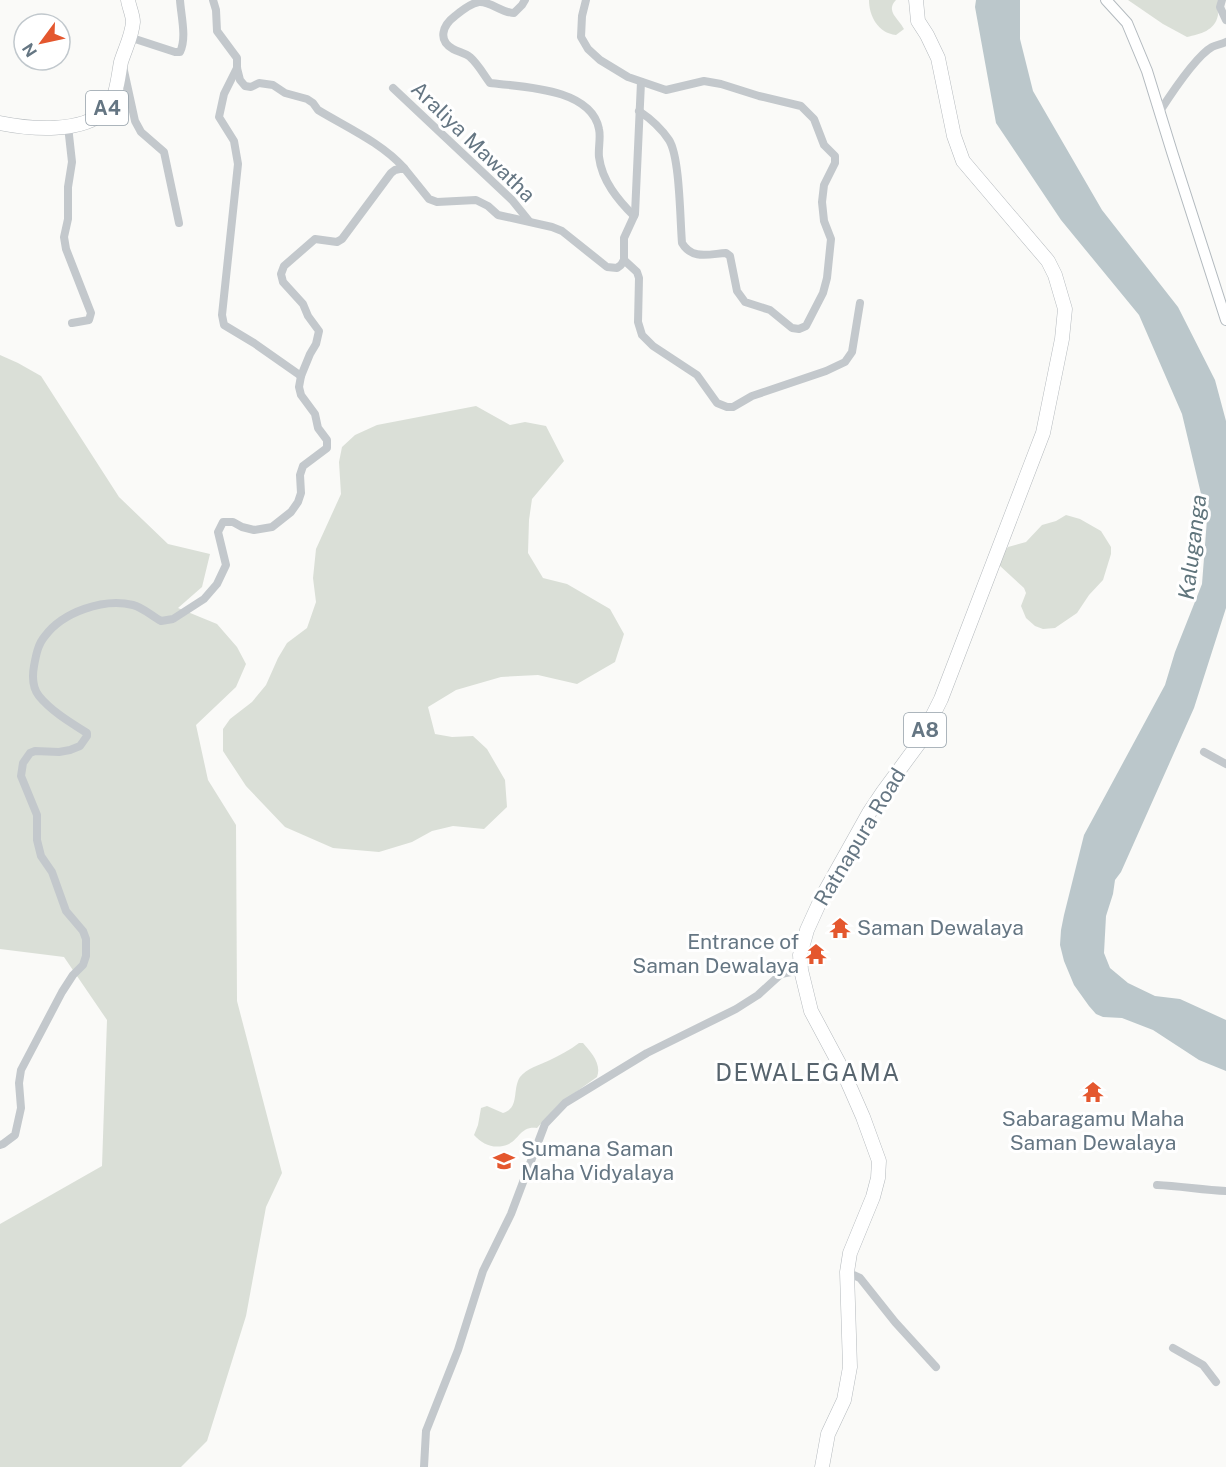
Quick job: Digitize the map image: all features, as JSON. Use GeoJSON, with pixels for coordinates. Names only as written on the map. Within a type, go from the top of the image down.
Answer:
{"type":"FeatureCollection","features":[{"type":"Feature","properties":{"kind":"highway","name":"A4"},"geometry":{"type":"LineString","coordinates":[[0,123],[39,128],[68,126],[88,122],[106,110],[114,96],[133,22],[128,0]]}},
{"type":"Feature","properties":{"kind":"highway","name":"Ratnapura Road"},"geometry":{"type":"LineString","coordinates":[[822,1467],[828,1434],[844,1400],[850,1366],[847,1272],[850,1253],[873,1197],[878,1178],[879,1161],[864,1117],[811,1011],[801,970],[800,955],[807,930],[822,897],[869,813],[918,743],[942,699],[1043,433],[1062,339],[1065,309],[1055,275],[1048,261],[963,161],[954,136],[938,58],[918,21],[916,0]]}},
{"type":"Feature","properties":{"kind":"street"},"geometry":{"type":"LineString","coordinates":[[129,37],[180,52],[183,30],[180,0]]}},
{"type":"Feature","properties":{"kind":"street"},"geometry":{"type":"LineString","coordinates":[[213,0],[217,31],[237,58],[240,80],[245,86],[251,87],[259,83],[273,85],[285,93],[307,99],[318,110],[396,159],[429,199],[476,201],[488,206],[498,215],[552,227],[562,231],[607,267],[617,268],[624,260],[624,238],[634,216],[641,82]]}},
{"type":"Feature","properties":{"kind":"street"},"geometry":{"type":"LineString","coordinates":[[525,0],[514,13],[507,13],[486,3],[478,2],[453,17],[443,30],[443,36],[453,49],[469,56],[490,83],[555,91],[591,111],[599,129],[599,158],[604,177],[619,201],[634,216]]}},
{"type":"Feature","properties":{"kind":"street"},"geometry":{"type":"LineString","coordinates":[[586,0],[582,16],[581,37],[588,49],[600,60],[628,77],[666,90],[704,81],[721,84],[801,106],[814,119],[824,145],[835,156],[835,163],[825,185],[822,202],[824,221],[831,239],[827,278],[823,293],[806,326],[799,329],[792,328],[770,310],[745,302],[737,291],[730,256],[726,254],[695,255],[686,250],[682,243],[676,163],[670,142],[655,122],[639,111]]}},
{"type":"Feature","properties":{"kind":"street"},"geometry":{"type":"LineString","coordinates":[[1106,0],[1127,23],[1147,71],[1226,320]]}},
{"type":"Feature","properties":{"kind":"street"},"geometry":{"type":"LineString","coordinates":[[1222,0],[1220,7],[1226,20]]}},
{"type":"Feature","properties":{"kind":"street"},"geometry":{"type":"LineString","coordinates":[[1160,111],[1202,55],[1213,46],[1226,42]]}},
{"type":"Feature","properties":{"kind":"street"},"geometry":{"type":"LineString","coordinates":[[122,61],[135,121],[141,132],[164,152],[179,223]]}},
{"type":"Feature","properties":{"kind":"street"},"geometry":{"type":"LineString","coordinates":[[237,68],[224,94],[219,117],[234,141],[238,164],[222,315],[224,325],[301,376]]}},
{"type":"Feature","properties":{"kind":"street","name":"Araliya Mawatha"},"geometry":{"type":"LineString","coordinates":[[393,88],[512,201],[529,222]]}},
{"type":"Feature","properties":{"kind":"street"},"geometry":{"type":"LineString","coordinates":[[68,126],[72,162],[68,188],[68,219],[64,237],[66,249],[91,313],[89,320],[72,323]]}},
{"type":"Feature","properties":{"kind":"street"},"geometry":{"type":"LineString","coordinates":[[0,1145],[15,1136],[21,1108],[19,1083],[21,1070],[72,975],[83,965],[86,956],[86,939],[83,931],[66,911],[52,872],[40,856],[37,840],[37,815],[21,776],[23,763],[30,753],[70,750],[80,746],[87,733],[63,719],[39,696],[32,675],[37,650],[53,627],[91,606],[134,605],[160,621],[173,619],[204,599],[217,584],[226,565],[218,532],[223,522],[233,522],[254,530],[272,527],[291,512],[301,494],[300,475],[303,466],[327,448],[327,441],[318,428],[315,414],[301,395],[299,387],[301,376],[320,331],[308,316],[303,304],[283,282],[281,274],[284,266],[315,239],[337,242],[342,239],[391,173],[404,168]]}},
{"type":"Feature","properties":{"kind":"street"},"geometry":{"type":"LineString","coordinates":[[624,260],[637,272],[639,278],[638,322],[642,335],[653,346],[696,375],[717,403],[727,407],[733,407],[752,396],[826,371],[845,362],[852,352],[860,303]]}},
{"type":"Feature","properties":{"kind":"street"},"geometry":{"type":"LineString","coordinates":[[1204,753],[1226,764]]}},
{"type":"Feature","properties":{"kind":"street"},"geometry":{"type":"LineString","coordinates":[[424,1467],[426,1431],[458,1350],[483,1271],[511,1214],[545,1124],[565,1103],[647,1053],[736,1009],[758,995],[781,974],[801,970]]}},
{"type":"Feature","properties":{"kind":"street"},"geometry":{"type":"LineString","coordinates":[[1157,1185],[1226,1191]]}},
{"type":"Feature","properties":{"kind":"street"},"geometry":{"type":"LineString","coordinates":[[847,1272],[860,1278],[895,1322],[936,1367]]}},
{"type":"Feature","properties":{"kind":"street"},"geometry":{"type":"LineString","coordinates":[[1173,1348],[1203,1365],[1215,1382]]}},
{"type":"Feature","properties":{"kind":"shaded area"},"geometry":{"type":"Polygon","coordinates":[[[869,0],[896,0],[892,11],[904,29],[896,35],[884,31],[873,18],[869,0]]]}},
{"type":"Feature","properties":{"kind":"shaded area"},"geometry":{"type":"Polygon","coordinates":[[[976,0],[1020,0],[1020,39],[1033,91],[1102,210],[1178,307],[1215,380],[1226,421],[1226,608],[1194,708],[1121,872],[1115,880],[1106,916],[1104,953],[1110,968],[1128,983],[1155,996],[1180,999],[1226,1020],[1226,1071],[1199,1060],[1153,1030],[1122,1018],[1103,1017],[1096,1014],[1074,985],[1060,945],[1064,915],[1084,835],[1165,685],[1175,652],[1202,584],[1207,519],[1182,414],[1139,315],[1061,220],[996,123],[975,7],[976,0]]]}},
{"type":"Feature","properties":{"kind":"shaded area"},"geometry":{"type":"Polygon","coordinates":[[[1128,0],[1218,0],[1218,15],[1214,25],[1210,28],[1187,37],[1128,0]]]}},
{"type":"Feature","properties":{"kind":"shaded area"},"geometry":{"type":"Polygon","coordinates":[[[0,355],[41,376],[119,497],[168,544],[210,554],[202,587],[178,608],[217,624],[237,647],[246,664],[236,687],[196,725],[208,780],[236,825],[237,1001],[282,1173],[266,1207],[246,1316],[207,1441],[181,1467],[0,1467],[0,1224],[102,1166],[107,1020],[64,957],[0,949],[0,355]]]}},
{"type":"Feature","properties":{"kind":"shaded area"},"geometry":{"type":"Polygon","coordinates":[[[476,406],[510,425],[525,422],[546,426],[564,461],[532,499],[528,553],[543,578],[567,584],[610,609],[624,634],[615,662],[577,684],[538,675],[501,677],[456,690],[428,707],[435,734],[452,737],[473,736],[487,749],[505,780],[507,807],[484,829],[453,826],[432,831],[412,842],[379,852],[333,848],[285,827],[246,786],[223,751],[223,729],[230,719],[252,702],[266,685],[287,643],[307,628],[316,602],[313,578],[316,549],[341,494],[339,462],[342,447],[355,435],[377,425],[476,406]]]}},
{"type":"Feature","properties":{"kind":"shaded area"},"geometry":{"type":"Polygon","coordinates":[[[1066,515],[1080,519],[1101,531],[1111,547],[1111,554],[1103,580],[1077,613],[1055,628],[1043,629],[1035,626],[1026,618],[1021,606],[1026,593],[1024,588],[999,565],[1008,547],[1026,542],[1042,525],[1066,515]]]}},
{"type":"Feature","properties":{"kind":"shaded area"},"geometry":{"type":"Polygon","coordinates":[[[579,1043],[583,1043],[595,1058],[598,1067],[597,1077],[559,1104],[537,1128],[527,1129],[509,1144],[499,1147],[490,1146],[474,1135],[481,1108],[487,1106],[503,1113],[508,1111],[514,1103],[518,1082],[523,1074],[579,1043]]]}},
{"type":"Feature","properties":{"kind":"place","name":"Saman Dewalaya"},"geometry":{"type":"Point","coordinates":[840,928]}},
{"type":"Feature","properties":{"kind":"place","name":"Entrance of Saman Dewalaya"},"geometry":{"type":"Point","coordinates":[816,954]}},
{"type":"Feature","properties":{"kind":"place","name":"Sabaragamu Maha Saman Dewalaya"},"geometry":{"type":"Point","coordinates":[1093,1092]}},
{"type":"Feature","properties":{"kind":"place","name":"Sumana Saman Maha Vidyalaya"},"geometry":{"type":"Point","coordinates":[504,1161]}},
{"type":"Feature","properties":{"kind":"district","name":"DEWALEGAMA"},"geometry":{"type":"Point","coordinates":[808,1073]}},
{"type":"Feature","properties":{"kind":"water label","name":"Kaluganga"},"geometry":{"type":"Point","coordinates":[1192,547]}}]}
